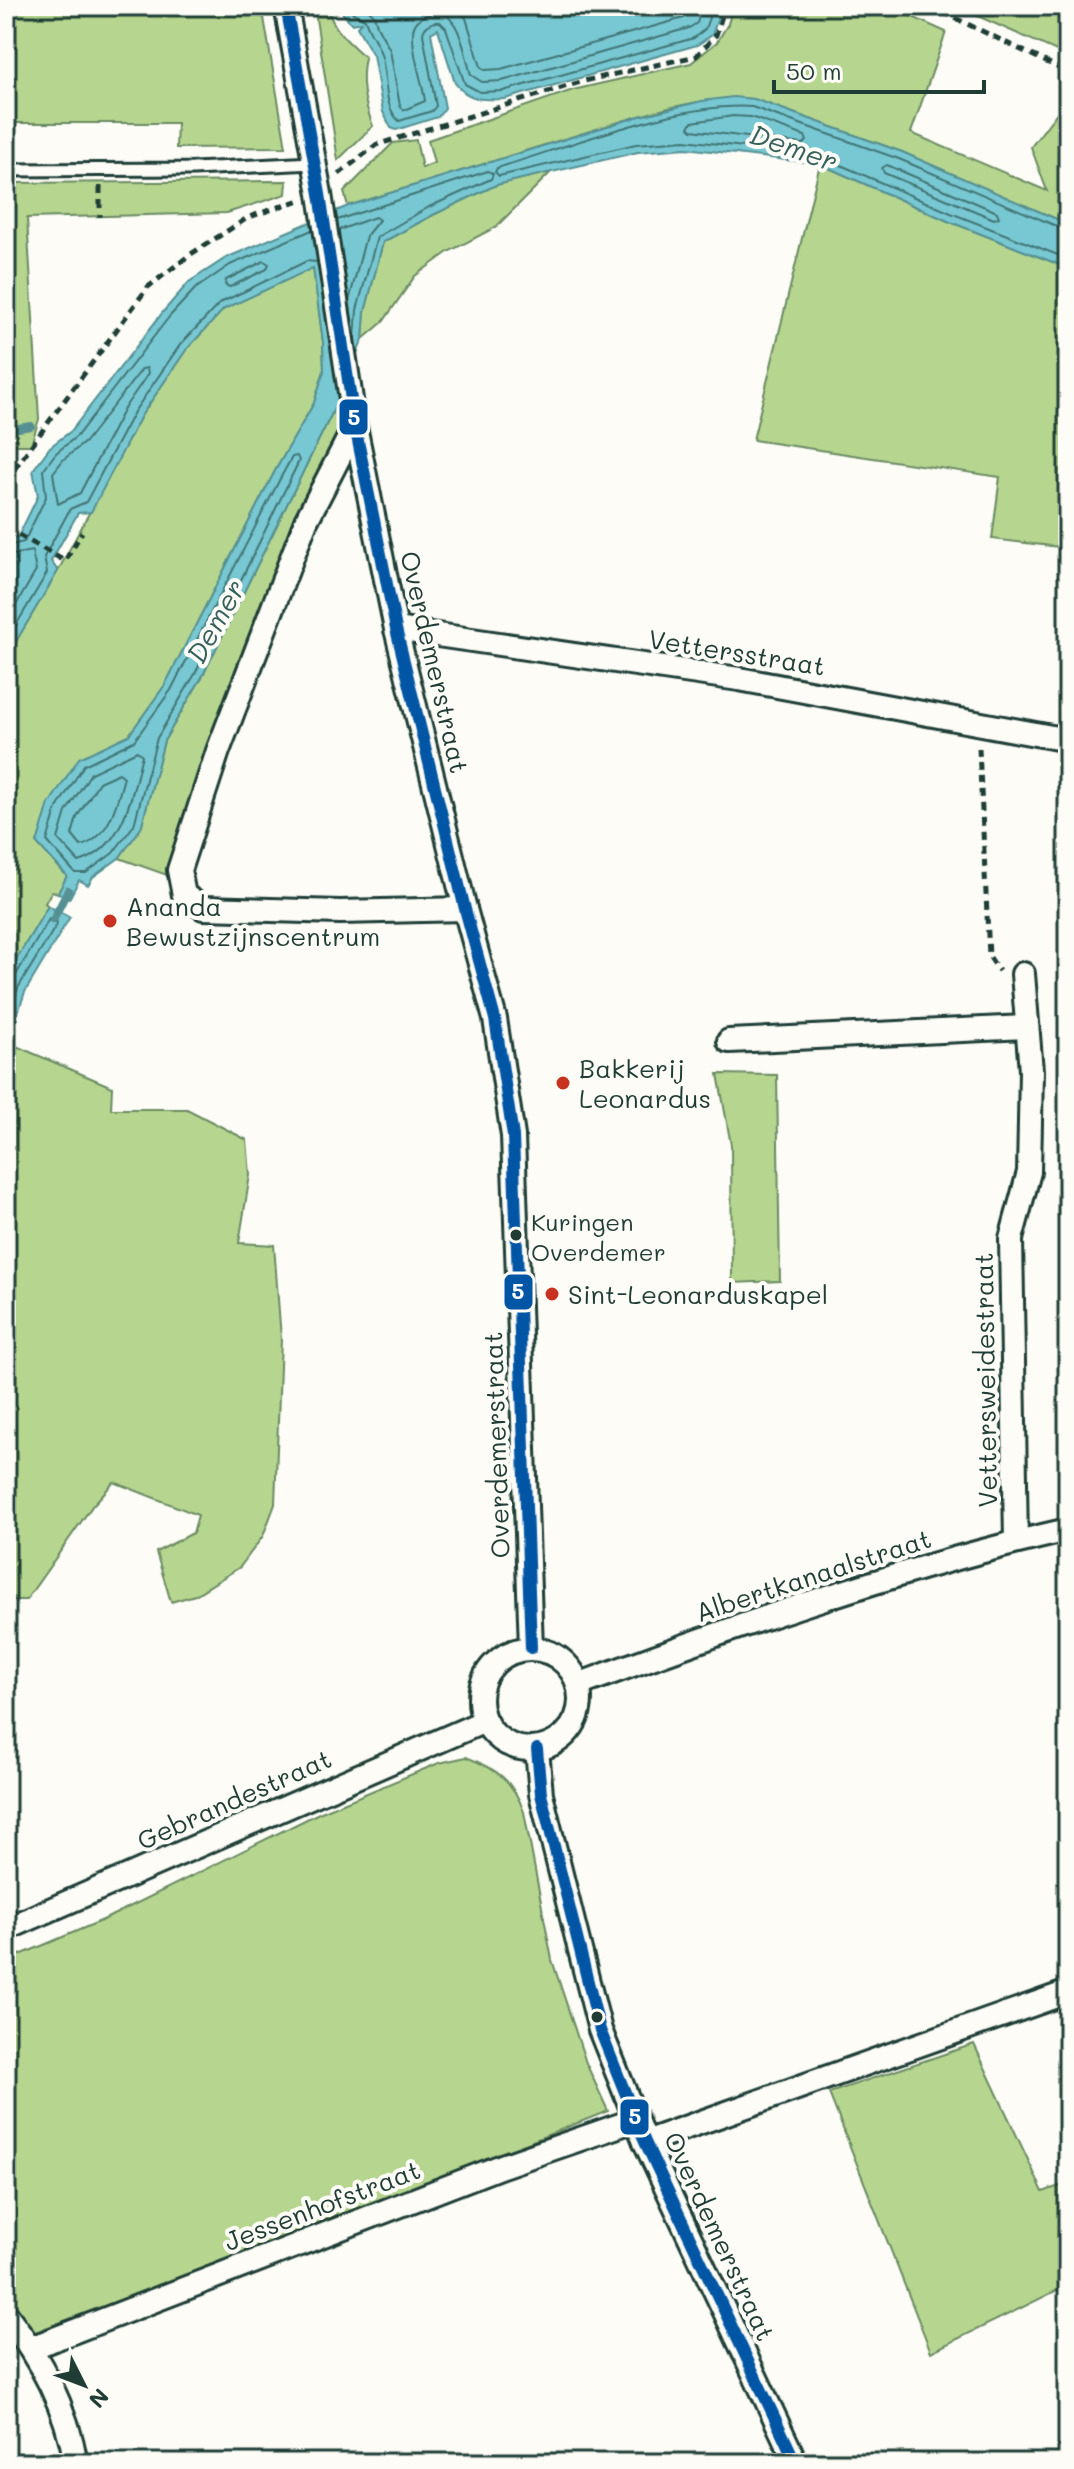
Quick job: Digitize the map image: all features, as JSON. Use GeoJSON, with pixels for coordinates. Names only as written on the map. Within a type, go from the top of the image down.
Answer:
{"type":"FeatureCollection","features":[{"type":"Feature","properties":{"kind":"street","name":"Overdemerstraat"},"geometry":{"type":"LineString","coordinates":[[286,6],[355,426],[396,629],[495,1019],[513,1136],[531,1648]]}},
{"type":"Feature","properties":{"kind":"street"},"geometry":{"type":"LineString","coordinates":[[355,426],[306,521],[218,751],[179,870],[184,895],[203,908],[340,912],[465,909]]}},
{"type":"Feature","properties":{"kind":"street","name":"Vettersstraat"},"geometry":{"type":"LineString","coordinates":[[396,629],[739,679],[1068,740]]}},
{"type":"Feature","properties":{"kind":"street","name":"Vettersweidestraat"},"geometry":{"type":"LineString","coordinates":[[1016,1542],[1011,1239],[1029,1172],[1031,1071],[1023,974]]}},
{"type":"Feature","properties":{"kind":"street"},"geometry":{"type":"LineString","coordinates":[[729,1041],[1026,1027]]}},
{"type":"Feature","properties":{"kind":"street","name":"Albertkanaalstraat"},"geometry":{"type":"LineString","coordinates":[[578,1685],[887,1579],[1068,1530]]}},
{"type":"Feature","properties":{"kind":"street"},"geometry":{"type":"LineString","coordinates":[[531,1648],[547,1651],[561,1659],[572,1670],[578,1685],[581,1702],[576,1719],[567,1733],[553,1744],[537,1749],[521,1749],[506,1744],[485,1721],[479,1702],[483,1681],[494,1664],[511,1652],[531,1648]]}},
{"type":"Feature","properties":{"kind":"street","name":"Gebrandestraat"},"geometry":{"type":"LineString","coordinates":[[6,1929],[485,1721]]}},
{"type":"Feature","properties":{"kind":"street","name":"Overdemerstraat"},"geometry":{"type":"LineString","coordinates":[[537,1749],[541,1794],[600,2030],[635,2120],[796,2463]]}},
{"type":"Feature","properties":{"kind":"street"},"geometry":{"type":"LineString","coordinates":[[645,2142],[1068,1992]]}},
{"type":"Feature","properties":{"kind":"street","name":"Jessenhofstraat"},"geometry":{"type":"LineString","coordinates":[[31,2348],[502,2166],[635,2120]]}},
{"type":"Feature","properties":{"kind":"street"},"geometry":{"type":"LineString","coordinates":[[6,2314],[31,2348],[58,2395],[71,2432],[76,2463]]}},
{"type":"Feature","properties":{"kind":"lane"},"geometry":{"type":"LineString","coordinates":[[6,170],[193,169],[318,186]]}},
{"type":"Feature","properties":{"kind":"path"},"geometry":{"type":"LineString","coordinates":[[6,480],[148,287],[249,217],[318,186],[376,145],[584,81],[696,56],[716,35],[725,6]]}},
{"type":"Feature","properties":{"kind":"path"},"geometry":{"type":"LineString","coordinates":[[930,6],[1063,70]]}},
{"type":"Feature","properties":{"kind":"path"},"geometry":{"type":"LineString","coordinates":[[100,170],[100,217]]}},
{"type":"Feature","properties":{"kind":"path"},"geometry":{"type":"LineString","coordinates":[[6,528],[65,561],[82,532]]}},
{"type":"Feature","properties":{"kind":"path"},"geometry":{"type":"LineString","coordinates":[[978,723],[989,956],[993,966],[1002,973],[1023,974]]}},
{"type":"Feature","properties":{"kind":"green space"},"geometry":{"type":"Polygon","coordinates":[[[6,6],[262,6],[286,147],[176,148],[177,123],[6,123],[6,6]]]}},
{"type":"Feature","properties":{"kind":"green space"},"geometry":{"type":"Polygon","coordinates":[[[314,6],[327,6],[337,28],[365,57],[364,92],[373,126],[338,160],[314,6]]]}},
{"type":"Feature","properties":{"kind":"green space"},"geometry":{"type":"Polygon","coordinates":[[[733,6],[888,6],[946,32],[911,133],[1047,191],[1031,147],[1068,98],[1068,224],[902,152],[754,99],[706,101],[658,111],[348,206],[344,192],[393,143],[416,140],[422,168],[434,163],[428,140],[573,90],[691,63],[717,42],[728,24],[733,6]]]}},
{"type":"Feature","properties":{"kind":"green space"},"geometry":{"type":"Polygon","coordinates":[[[955,6],[1068,6],[1068,56],[955,6]]]}},
{"type":"Feature","properties":{"kind":"green space"},"geometry":{"type":"Polygon","coordinates":[[[820,164],[948,221],[1068,268],[1068,548],[992,539],[1000,477],[753,440],[820,164]]]}},
{"type":"Feature","properties":{"kind":"green space"},"geometry":{"type":"Polygon","coordinates":[[[551,172],[496,227],[448,252],[415,276],[383,322],[363,339],[365,312],[383,242],[496,185],[551,172]]]}},
{"type":"Feature","properties":{"kind":"green space"},"geometry":{"type":"Polygon","coordinates":[[[287,181],[286,194],[227,213],[27,218],[39,419],[31,445],[6,445],[6,183],[287,181]]]}},
{"type":"Feature","properties":{"kind":"green space"},"geometry":{"type":"Polygon","coordinates":[[[313,267],[324,371],[314,403],[275,471],[165,685],[129,735],[79,759],[37,843],[67,876],[58,893],[52,891],[45,903],[48,906],[6,977],[6,658],[58,571],[141,416],[186,350],[224,309],[313,267]]]}},
{"type":"Feature","properties":{"kind":"green space"},"geometry":{"type":"Polygon","coordinates":[[[335,407],[341,431],[298,514],[167,875],[119,858],[141,828],[164,741],[202,677],[335,407]]]}},
{"type":"Feature","properties":{"kind":"green space"},"geometry":{"type":"Polygon","coordinates":[[[9,1043],[112,1087],[111,1109],[187,1109],[247,1140],[250,1175],[239,1243],[274,1245],[281,1339],[275,1504],[263,1536],[240,1567],[195,1595],[171,1602],[156,1552],[193,1533],[198,1515],[114,1482],[93,1505],[26,1600],[6,1600],[6,1048],[9,1043]]]}},
{"type":"Feature","properties":{"kind":"green space"},"geometry":{"type":"Polygon","coordinates":[[[718,1074],[777,1075],[780,1281],[732,1283],[731,1145],[718,1074]]]}},
{"type":"Feature","properties":{"kind":"green space"},"geometry":{"type":"Polygon","coordinates":[[[466,1757],[502,1777],[520,1801],[552,1960],[586,2063],[608,2111],[354,2212],[35,2332],[6,2294],[6,1961],[103,1920],[319,1813],[439,1763],[466,1757]]]}},
{"type":"Feature","properties":{"kind":"green space"},"geometry":{"type":"Polygon","coordinates":[[[974,2044],[1043,2192],[1068,2183],[1068,2285],[931,2352],[829,2093],[974,2044]]]}},
{"type":"Feature","properties":{"kind":"water"},"geometry":{"type":"Polygon","coordinates":[[[342,6],[722,6],[712,35],[697,45],[505,99],[477,98],[460,89],[455,83],[438,29],[431,33],[445,108],[438,117],[396,130],[391,128],[383,112],[373,55],[357,27],[361,22],[352,24],[343,14],[342,6]]]}},
{"type":"Feature","properties":{"kind":"water"},"geometry":{"type":"Polygon","coordinates":[[[733,97],[754,99],[902,152],[1068,224],[1068,268],[948,221],[820,164],[686,148],[638,152],[496,185],[383,242],[365,312],[363,339],[335,407],[202,677],[164,741],[141,828],[119,858],[93,877],[88,885],[79,880],[69,899],[58,893],[67,876],[37,843],[49,804],[79,758],[129,735],[165,685],[275,471],[314,403],[324,371],[313,268],[224,309],[186,350],[141,416],[91,512],[78,513],[51,561],[58,571],[6,658],[6,539],[18,537],[38,496],[33,470],[50,447],[71,431],[163,312],[189,282],[226,258],[348,206],[640,116],[733,97]]]}},
{"type":"Feature","properties":{"kind":"water"},"geometry":{"type":"Polygon","coordinates":[[[48,906],[70,917],[25,992],[6,1048],[6,977],[48,906]]]}},
{"type":"Feature","properties":{"kind":"waterway"},"geometry":{"type":"LineString","coordinates":[[6,430],[31,426]]}},
{"type":"Feature","properties":{"kind":"waterway","name":"Demer"},"geometry":{"type":"LineString","coordinates":[[53,920],[68,890]]}},
{"type":"Feature","properties":{"kind":"transit line","name":"5"},"geometry":{"type":"LineString","coordinates":[[286,6],[320,194],[355,426],[396,629],[495,1019],[513,1136],[531,1648]]}},
{"type":"Feature","properties":{"kind":"transit line","name":"5"},"geometry":{"type":"LineString","coordinates":[[537,1749],[541,1794],[600,2030],[645,2142],[796,2463]]}},
{"type":"Feature","properties":{"kind":"place","name":"Ananda Bewustzijnscentrum"},"geometry":{"type":"Point","coordinates":[110,921]}},
{"type":"Feature","properties":{"kind":"place","name":"Bakkerij Leonardus"},"geometry":{"type":"Point","coordinates":[563,1083]}},
{"type":"Feature","properties":{"kind":"place","name":"Kuringen Overdemer"},"geometry":{"type":"Point","coordinates":[516,1235]}},
{"type":"Feature","properties":{"kind":"place","name":"Sint-Leonarduskapel"},"geometry":{"type":"Point","coordinates":[552,1294]}}]}
